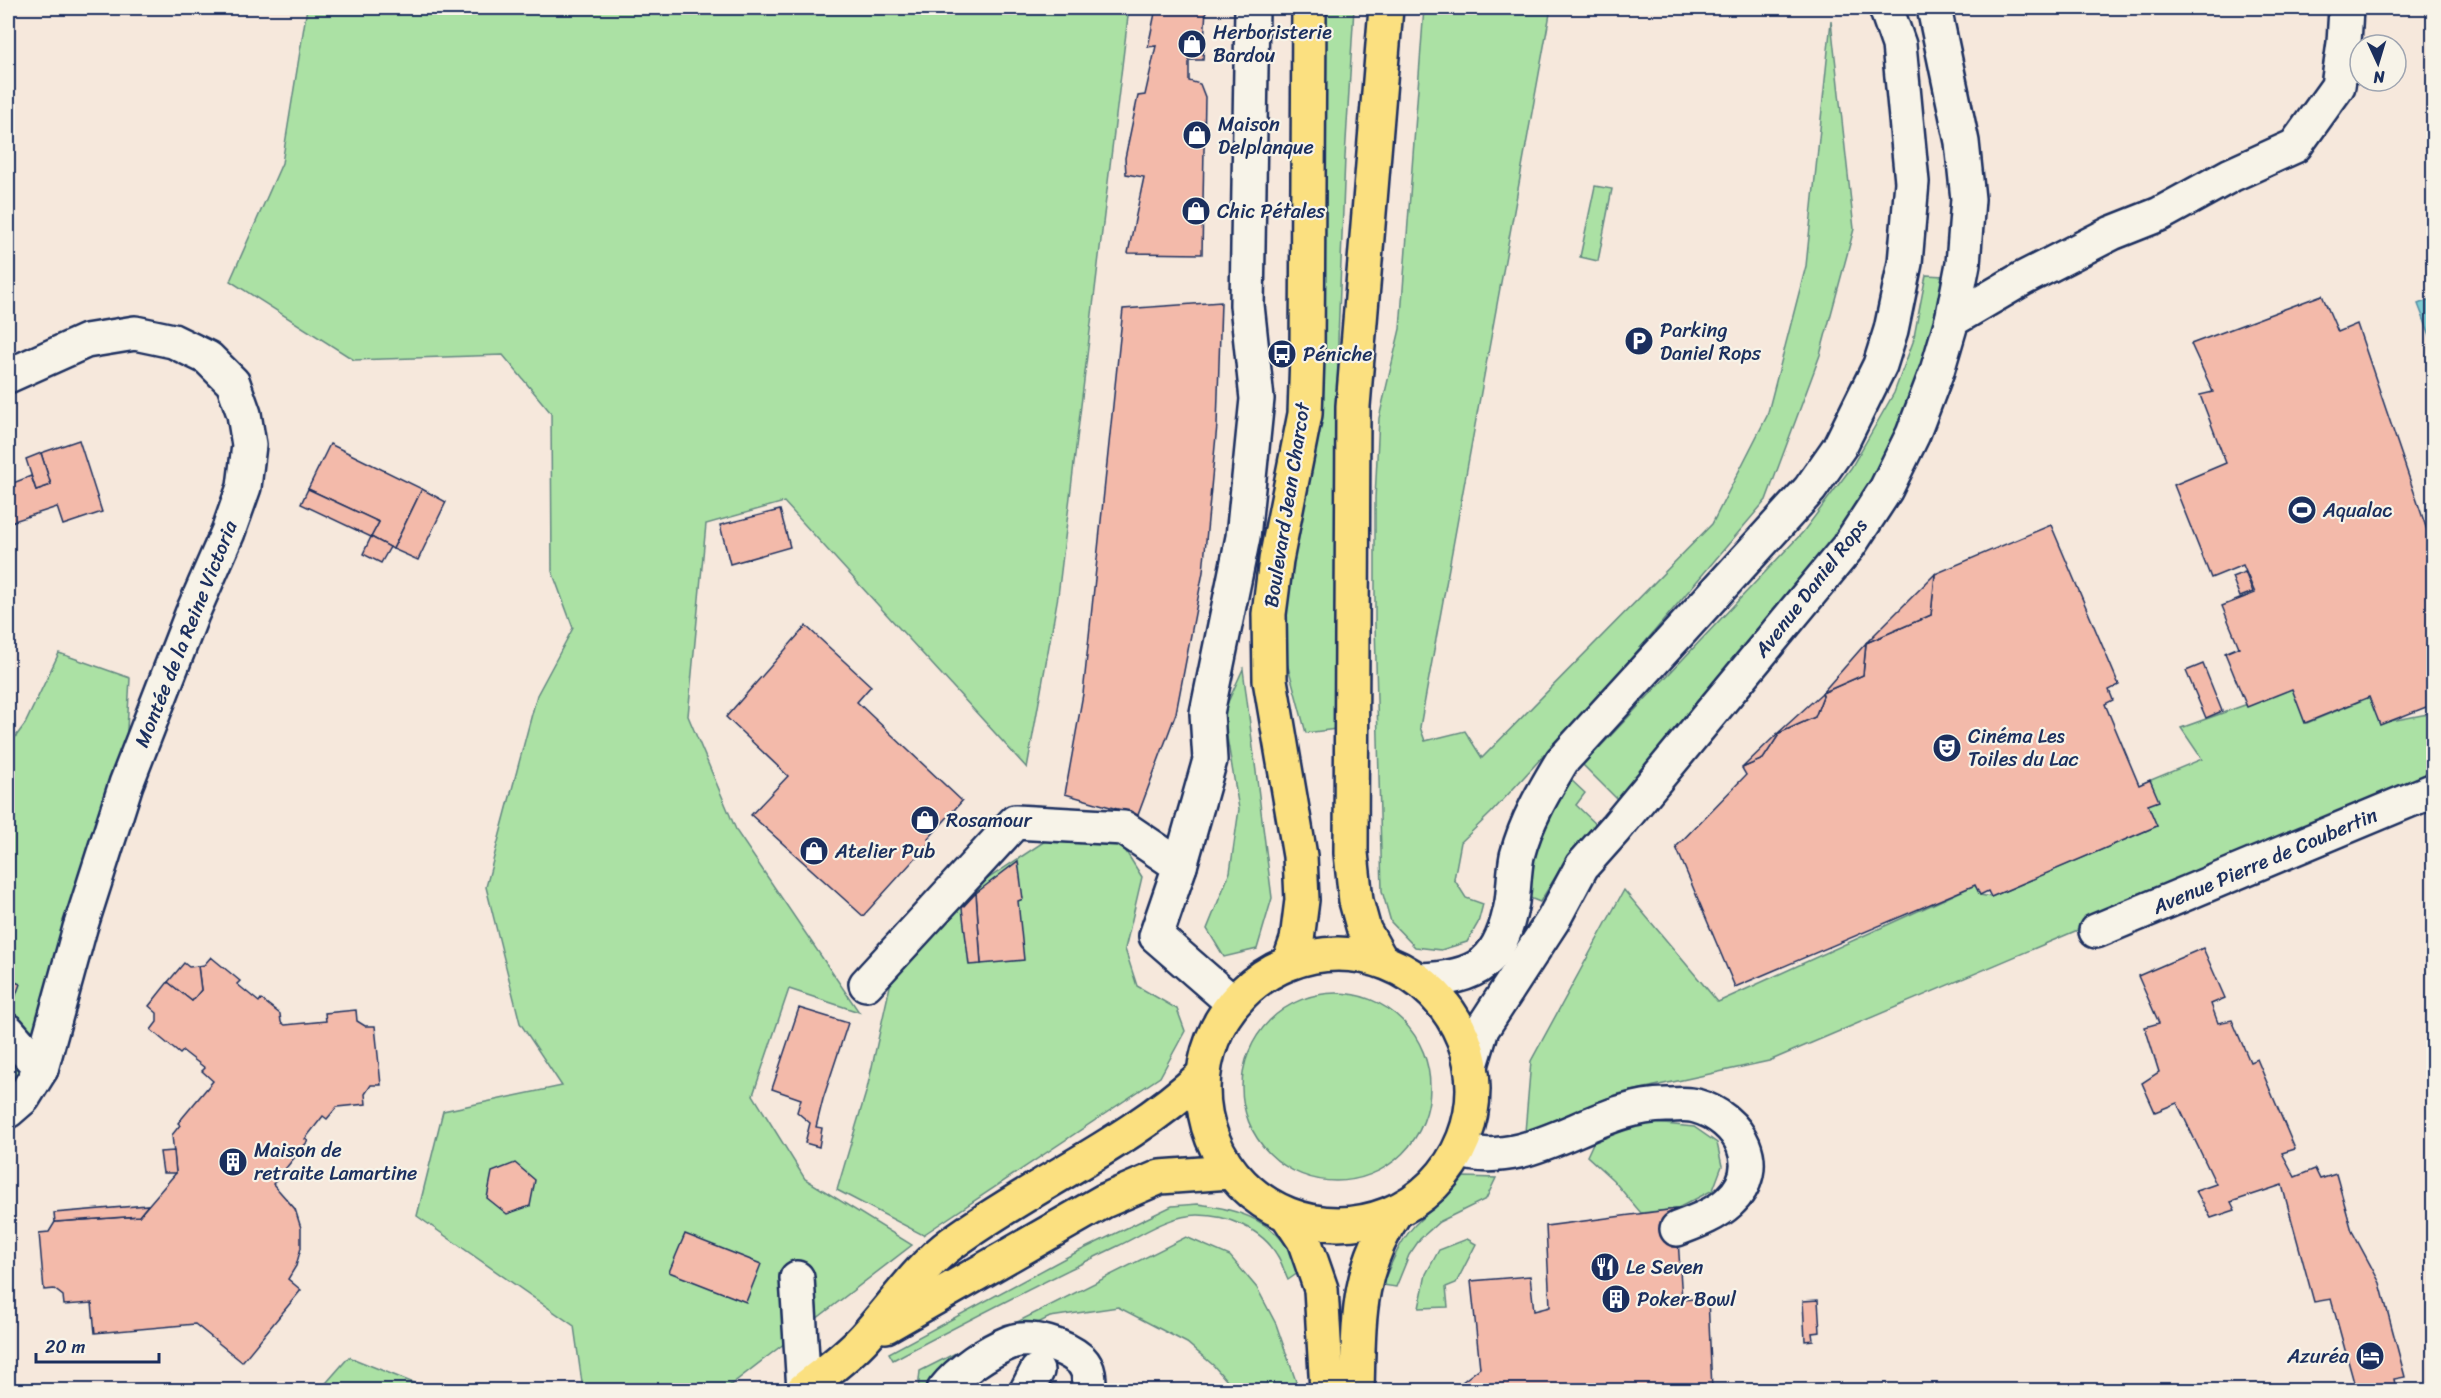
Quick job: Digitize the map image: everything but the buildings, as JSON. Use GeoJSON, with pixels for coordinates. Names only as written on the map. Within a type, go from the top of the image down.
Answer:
{"type":"FeatureCollection","features":[{"type":"Feature","properties":{"kind":"main road","name":"Boulevard Jean Charcot"},"geometry":{"type":"LineString","coordinates":[[1289,963],[1297,940],[1302,900],[1300,856],[1270,680],[1269,614],[1276,560],[1305,414],[1309,8]]}},
{"type":"Feature","properties":{"kind":"main road"},"geometry":{"type":"LineString","coordinates":[[1381,960],[1364,930],[1351,853],[1352,430],[1386,8]]}},
{"type":"Feature","properties":{"kind":"main road"},"geometry":{"type":"LineString","coordinates":[[1350,954],[1381,960],[1419,980],[1443,1003],[1462,1030],[1472,1062],[1475,1093],[1470,1123],[1460,1151],[1443,1177],[1421,1197],[1395,1213],[1360,1224],[1323,1224],[1288,1216],[1265,1203],[1230,1172],[1213,1142],[1203,1109],[1203,1075],[1209,1046],[1221,1019],[1233,1003],[1262,976],[1289,963],[1319,955],[1350,954]]}},
{"type":"Feature","properties":{"kind":"main road"},"geometry":{"type":"LineString","coordinates":[[803,1390],[864,1338],[914,1279],[951,1244],[1041,1185],[1144,1123],[1203,1075]]}},
{"type":"Feature","properties":{"kind":"main road"},"geometry":{"type":"LineString","coordinates":[[864,1338],[1104,1201],[1160,1177],[1230,1172]]}},
{"type":"Feature","properties":{"kind":"main road"},"geometry":{"type":"LineString","coordinates":[[1357,1390],[1362,1290],[1378,1238],[1395,1213]]}},
{"type":"Feature","properties":{"kind":"main road"},"geometry":{"type":"LineString","coordinates":[[1288,1216],[1304,1240],[1321,1289],[1327,1390]]}},
{"type":"Feature","properties":{"kind":"street"},"geometry":{"type":"LineString","coordinates":[[1233,1003],[1156,936],[1180,866],[1210,760],[1207,713],[1244,537],[1257,399],[1246,305],[1251,8]]}},
{"type":"Feature","properties":{"kind":"street"},"geometry":{"type":"LineString","coordinates":[[1419,980],[1448,979],[1476,970],[1499,947],[1511,903],[1517,856],[1534,807],[1562,761],[1810,489],[1839,446],[1880,365],[1891,330],[1905,263],[1912,182],[1899,45],[1886,8]]}},
{"type":"Feature","properties":{"kind":"street","name":"Avenue Daniel Rops"},"geometry":{"type":"LineString","coordinates":[[1472,1062],[1482,1029],[1553,920],[1582,866],[1848,547],[1886,489],[1913,434],[1937,371],[1952,320],[1963,264],[1968,199],[1962,142],[1934,8]]}},
{"type":"Feature","properties":{"kind":"street"},"geometry":{"type":"LineString","coordinates":[[1952,320],[2022,279],[2135,223],[2160,214],[2231,175],[2295,146],[2338,86],[2346,8]]}},
{"type":"Feature","properties":{"kind":"street","name":"Montée de la Reine Victoria"},"geometry":{"type":"LineString","coordinates":[[8,376],[86,341],[135,333],[173,341],[208,358],[233,383],[244,414],[249,445],[244,487],[228,532],[192,614],[126,784],[80,927],[41,1070],[23,1098],[8,1111]]}},
{"type":"Feature","properties":{"kind":"street","name":"Avenue Pierre de Coubertin"},"geometry":{"type":"LineString","coordinates":[[2096,931],[2252,868],[2433,790]]}},
{"type":"Feature","properties":{"kind":"street"},"geometry":{"type":"LineString","coordinates":[[866,984],[1015,822],[1124,828],[1180,866]]}},
{"type":"Feature","properties":{"kind":"street"},"geometry":{"type":"LineString","coordinates":[[8,1031],[41,1070]]}},
{"type":"Feature","properties":{"kind":"street"},"geometry":{"type":"LineString","coordinates":[[1460,1151],[1478,1156],[1509,1154],[1529,1149],[1593,1121],[1637,1107],[1694,1105],[1716,1114],[1736,1129],[1744,1145],[1746,1168],[1744,1185],[1729,1203],[1710,1216],[1677,1230]]}},
{"type":"Feature","properties":{"kind":"street"},"geometry":{"type":"LineString","coordinates":[[797,1278],[803,1390]]}},
{"type":"Feature","properties":{"kind":"street"},"geometry":{"type":"LineString","coordinates":[[944,1390],[956,1375],[1012,1342],[1033,1340],[1068,1352],[1082,1362],[1089,1376],[1088,1390]]}},
{"type":"Feature","properties":{"kind":"green space"},"geometry":{"type":"Polygon","coordinates":[[[307,8],[1129,8],[1058,596],[1027,768],[784,502],[706,524],[688,716],[737,832],[859,1012],[789,989],[753,1095],[805,1179],[912,1245],[724,1390],[583,1390],[574,1326],[417,1216],[443,1111],[562,1086],[520,1023],[486,887],[537,695],[573,628],[552,571],[551,413],[503,355],[354,360],[230,281],[282,163],[307,8]]]}},
{"type":"Feature","properties":{"kind":"green space"},"geometry":{"type":"Polygon","coordinates":[[[1323,8],[1354,8],[1345,157],[1338,340],[1336,729],[1306,733],[1287,663],[1286,587],[1323,8]]]}},
{"type":"Feature","properties":{"kind":"green space"},"geometry":{"type":"Polygon","coordinates":[[[1424,8],[1551,8],[1420,727],[1425,741],[1465,731],[1482,758],[1712,524],[1767,416],[1806,266],[1831,21],[1854,229],[1820,355],[1766,500],[1618,674],[1491,813],[1461,842],[1454,879],[1466,898],[1483,904],[1478,923],[1467,942],[1441,950],[1415,947],[1391,922],[1382,891],[1375,624],[1375,499],[1379,418],[1400,329],[1424,8]]]}},
{"type":"Feature","properties":{"kind":"green space"},"geometry":{"type":"Polygon","coordinates":[[[1595,186],[1612,189],[1598,261],[1580,257],[1595,186]]]}},
{"type":"Feature","properties":{"kind":"green space"},"geometry":{"type":"Polygon","coordinates":[[[1926,275],[1944,276],[1937,333],[1917,401],[1853,526],[1679,738],[1617,799],[1583,765],[1803,532],[1851,468],[1894,393],[1913,342],[1926,275]]]}},
{"type":"Feature","properties":{"kind":"green space"},"geometry":{"type":"Polygon","coordinates":[[[59,653],[130,678],[123,798],[45,1020],[8,1096],[8,747],[25,724],[59,653]]]}},
{"type":"Feature","properties":{"kind":"green space"},"geometry":{"type":"Polygon","coordinates":[[[1243,669],[1272,898],[1257,949],[1224,957],[1207,929],[1230,872],[1239,809],[1223,713],[1243,669]]]}},
{"type":"Feature","properties":{"kind":"green space"},"geometry":{"type":"Polygon","coordinates":[[[2292,688],[2307,723],[2370,697],[2381,723],[2433,713],[2433,775],[2186,884],[1769,1061],[1618,1094],[1525,1132],[1531,1061],[1624,890],[1718,1002],[1975,885],[1980,895],[1991,897],[2157,826],[2148,805],[2158,800],[2139,785],[2202,759],[2181,728],[2292,688]]]}},
{"type":"Feature","properties":{"kind":"green space"},"geometry":{"type":"Polygon","coordinates":[[[1569,778],[1585,793],[1576,805],[1599,827],[1559,871],[1540,902],[1525,896],[1546,820],[1569,778]]]}},
{"type":"Feature","properties":{"kind":"green space"},"geometry":{"type":"Polygon","coordinates":[[[1045,841],[1120,842],[1142,877],[1125,949],[1137,986],[1177,1009],[1185,1031],[1160,1077],[923,1235],[837,1190],[867,1089],[892,977],[954,901],[1045,841]]]}},
{"type":"Feature","properties":{"kind":"green space"},"geometry":{"type":"Polygon","coordinates":[[[1327,993],[1345,993],[1372,1000],[1403,1020],[1423,1051],[1430,1087],[1423,1123],[1403,1154],[1372,1174],[1345,1181],[1327,1181],[1292,1170],[1276,1160],[1263,1147],[1246,1114],[1242,1096],[1242,1078],[1253,1043],[1263,1027],[1276,1014],[1309,997],[1327,993]]]}},
{"type":"Feature","properties":{"kind":"green space"},"geometry":{"type":"Polygon","coordinates":[[[1644,1122],[1694,1127],[1717,1143],[1722,1166],[1713,1190],[1676,1209],[1641,1213],[1613,1180],[1587,1156],[1594,1141],[1644,1122]]]}},
{"type":"Feature","properties":{"kind":"green space"},"geometry":{"type":"Polygon","coordinates":[[[1464,1177],[1496,1178],[1486,1199],[1439,1222],[1420,1239],[1409,1255],[1396,1287],[1382,1285],[1407,1234],[1464,1177]]]}},
{"type":"Feature","properties":{"kind":"green space"},"geometry":{"type":"Polygon","coordinates":[[[1198,1204],[1223,1208],[1248,1216],[1270,1229],[1287,1247],[1298,1273],[1288,1280],[1279,1258],[1270,1246],[1243,1225],[1209,1216],[1177,1218],[893,1360],[889,1353],[1069,1256],[1172,1206],[1198,1204]]]}},
{"type":"Feature","properties":{"kind":"green space"},"geometry":{"type":"Polygon","coordinates":[[[1186,1237],[1230,1256],[1257,1288],[1276,1324],[1299,1390],[1235,1390],[1213,1365],[1187,1343],[1118,1307],[1050,1317],[935,1373],[926,1390],[918,1390],[920,1371],[1186,1237]]]}},
{"type":"Feature","properties":{"kind":"green space"},"geometry":{"type":"Polygon","coordinates":[[[1467,1239],[1476,1244],[1456,1283],[1446,1287],[1448,1307],[1419,1308],[1426,1274],[1439,1250],[1467,1239]]]}},
{"type":"Feature","properties":{"kind":"green space"},"geometry":{"type":"Polygon","coordinates":[[[349,1357],[431,1390],[320,1390],[349,1357]]]}},
{"type":"Feature","properties":{"kind":"water"},"geometry":{"type":"Polygon","coordinates":[[[2433,298],[2433,343],[2418,304],[2433,298]]]}},
{"type":"Feature","properties":{"kind":"place","name":"Herboristerie Bardou"},"geometry":{"type":"Point","coordinates":[1192,44]}},
{"type":"Feature","properties":{"kind":"place","name":"Maison Delplanque"},"geometry":{"type":"Point","coordinates":[1197,135]}},
{"type":"Feature","properties":{"kind":"place","name":"Chic Pétales"},"geometry":{"type":"Point","coordinates":[1196,211]}},
{"type":"Feature","properties":{"kind":"place","name":"Parking Daniel Rops"},"geometry":{"type":"Point","coordinates":[1639,341]}},
{"type":"Feature","properties":{"kind":"place","name":"Péniche"},"geometry":{"type":"Point","coordinates":[1282,354]}},
{"type":"Feature","properties":{"kind":"place","name":"Aqualac"},"geometry":{"type":"Point","coordinates":[2302,510]}},
{"type":"Feature","properties":{"kind":"place","name":"Cinéma Les Toiles du Lac"},"geometry":{"type":"Point","coordinates":[1947,748]}},
{"type":"Feature","properties":{"kind":"place","name":"Rosamour"},"geometry":{"type":"Point","coordinates":[925,820]}},
{"type":"Feature","properties":{"kind":"place","name":"Atelier Pub"},"geometry":{"type":"Point","coordinates":[814,851]}},
{"type":"Feature","properties":{"kind":"place","name":"Maison de retraite Lamartine"},"geometry":{"type":"Point","coordinates":[233,1162]}},
{"type":"Feature","properties":{"kind":"place","name":"Le Seven"},"geometry":{"type":"Point","coordinates":[1605,1267]}},
{"type":"Feature","properties":{"kind":"place","name":"Poker Bowl"},"geometry":{"type":"Point","coordinates":[1616,1299]}},
{"type":"Feature","properties":{"kind":"place","name":"Azuréa"},"geometry":{"type":"Point","coordinates":[2370,1356]}}]}
